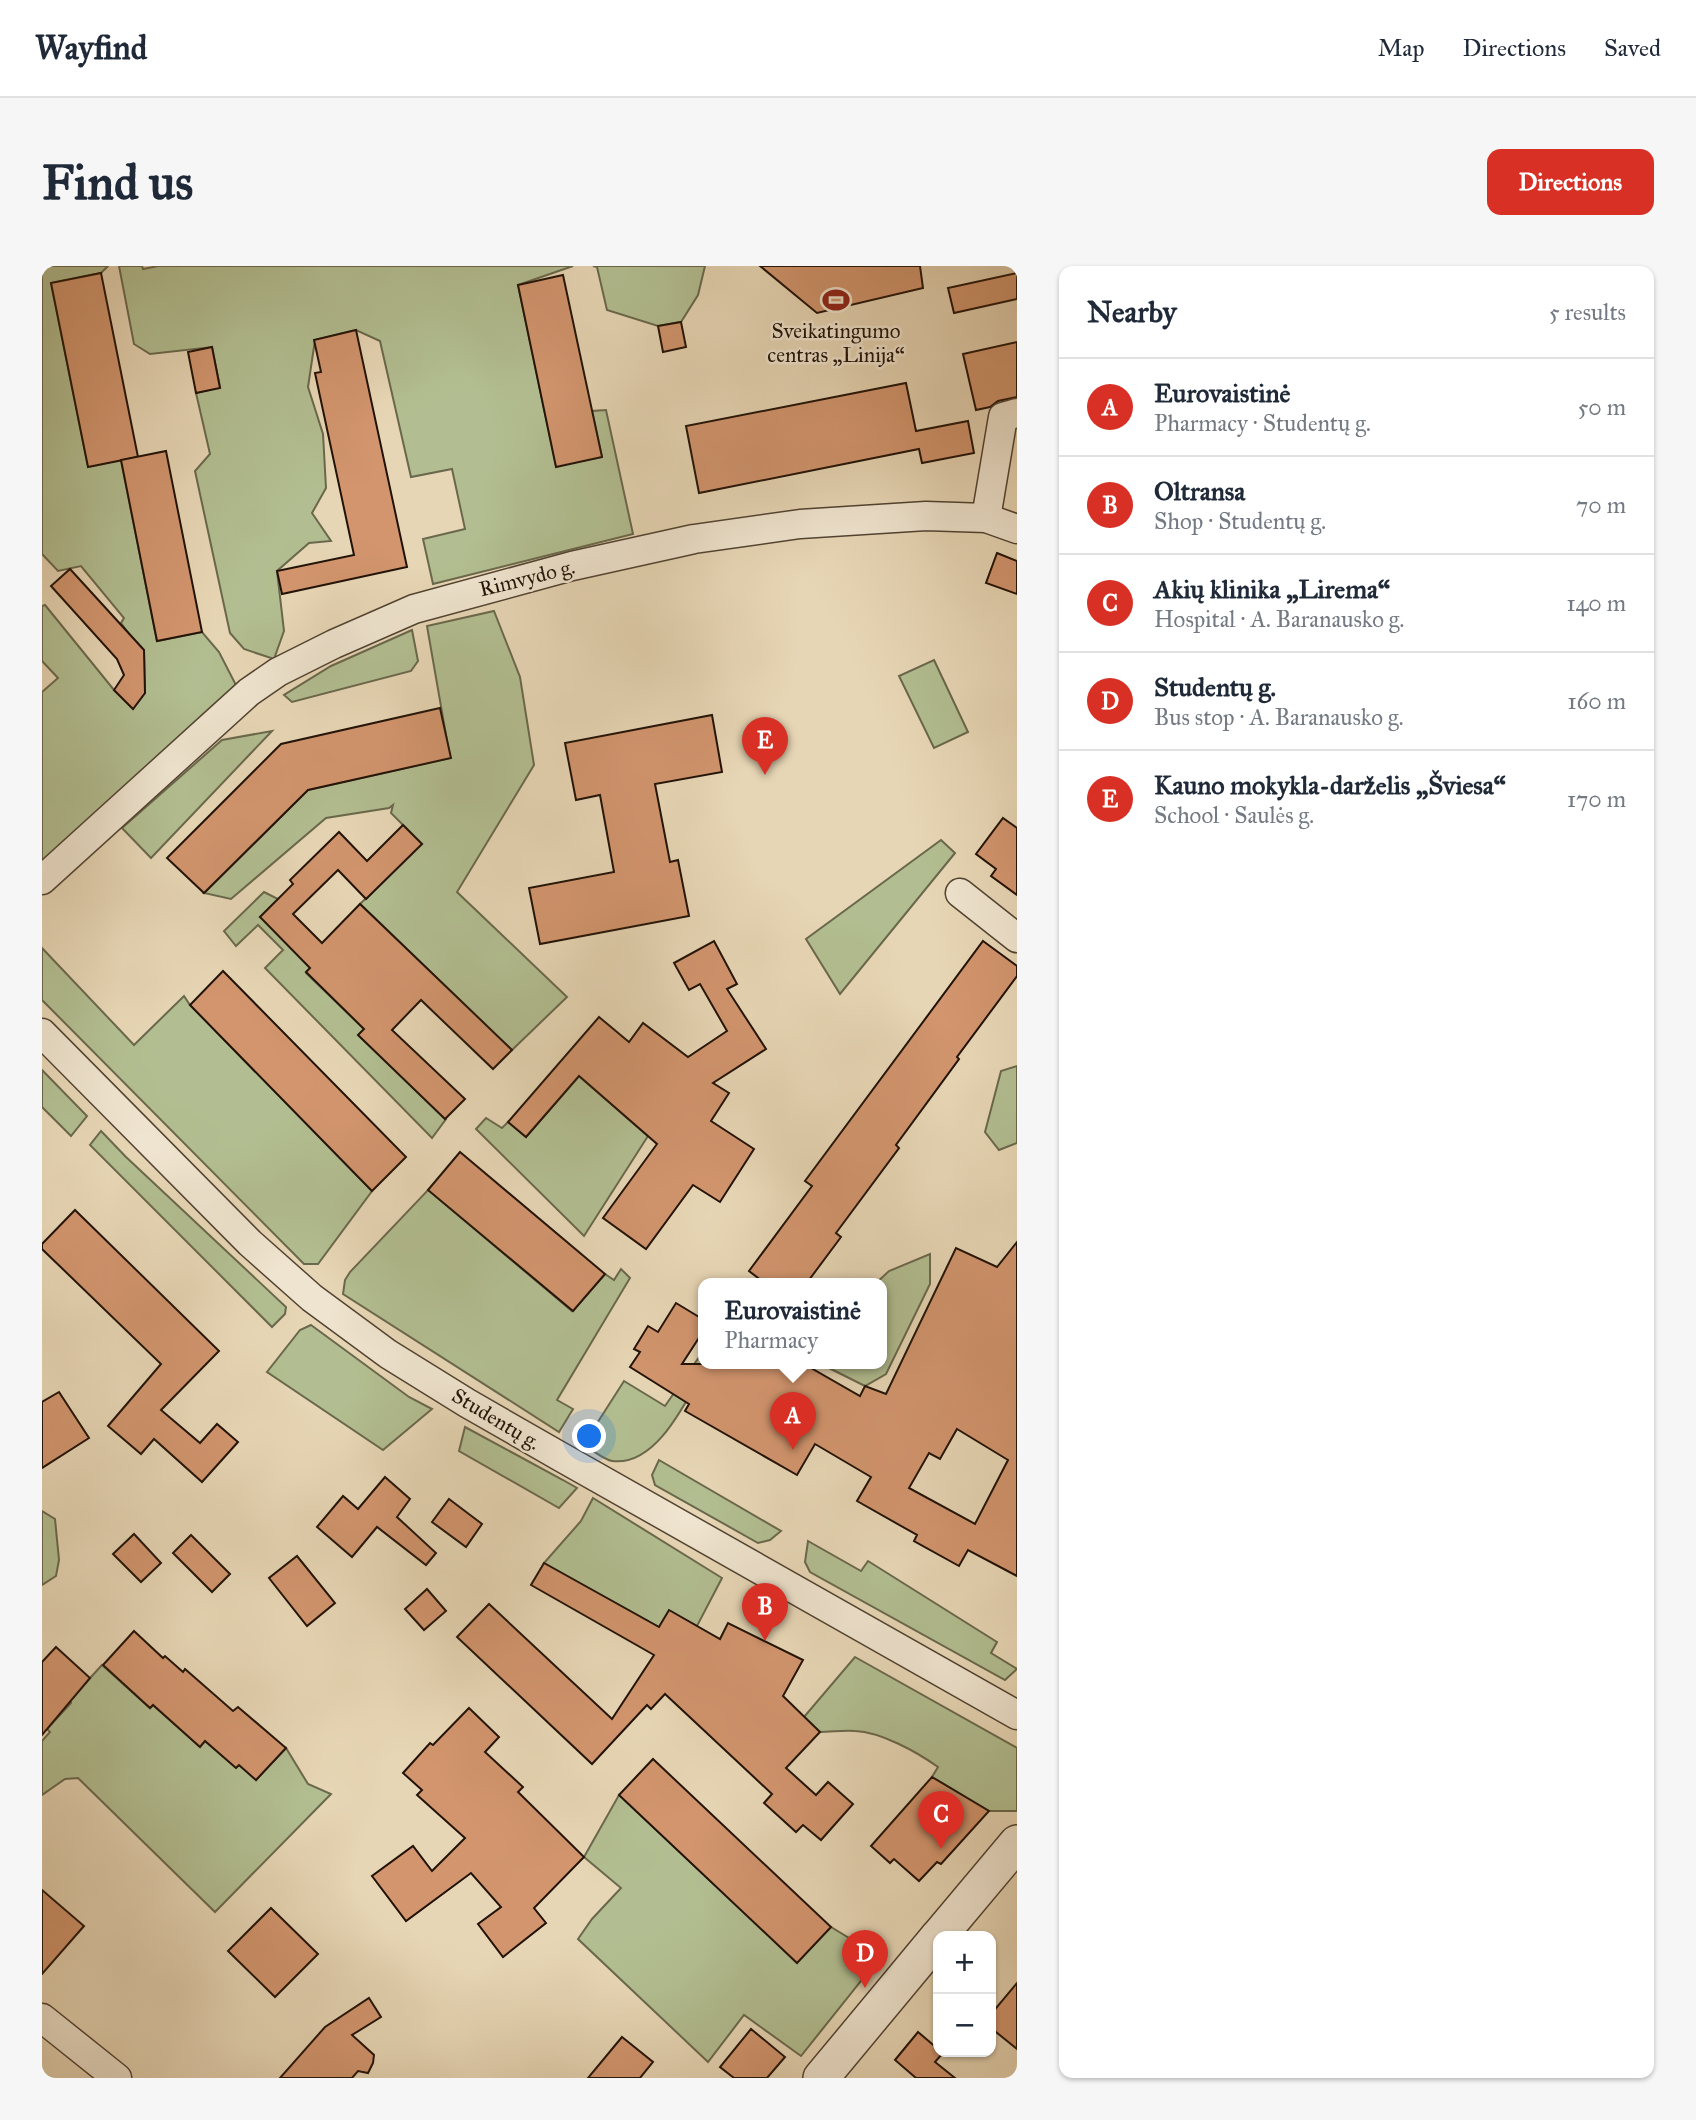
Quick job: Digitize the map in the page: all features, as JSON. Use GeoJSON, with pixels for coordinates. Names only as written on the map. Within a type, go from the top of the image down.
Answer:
{"type":"FeatureCollection","features":[{"type":"Feature","properties":{"kind":"street"},"geometry":{"type":"LineString","coordinates":[[986,519],[1003,417],[1017,413]]}},
{"type":"Feature","properties":{"kind":"street","name":"Rimvydo g."},"geometry":{"type":"LineString","coordinates":[[42,880],[249,692],[278,672],[414,609],[572,566],[694,540],[800,524],[926,516],[986,519],[1017,529]]}},
{"type":"Feature","properties":{"kind":"street"},"geometry":{"type":"LineString","coordinates":[[960,893],[1017,938]]}},
{"type":"Feature","properties":{"kind":"street","name":"Studentų g."},"geometry":{"type":"LineString","coordinates":[[42,1033],[250,1243],[312,1298],[388,1354],[467,1403],[1017,1715]]}},
{"type":"Feature","properties":{"kind":"street"},"geometry":{"type":"LineString","coordinates":[[944,1931],[1017,1843]]}},
{"type":"Feature","properties":{"kind":"street"},"geometry":{"type":"LineString","coordinates":[[821,2078],[933,1944]]}},
{"type":"Feature","properties":{"kind":"street"},"geometry":{"type":"LineString","coordinates":[[42,2018],[117,2078]]}},
{"type":"Feature","properties":{"kind":"green space"},"geometry":{"type":"Polygon","coordinates":[[[42,266],[108,266],[101,273],[51,283],[88,466],[121,460],[157,641],[202,632],[219,652],[239,691],[42,866],[42,692],[58,678],[42,661],[42,606],[45,605],[114,690],[133,709],[145,693],[144,654],[121,623],[124,618],[81,566],[58,571],[42,554],[42,266]]]}},
{"type":"Feature","properties":{"kind":"green space"},"geometry":{"type":"Polygon","coordinates":[[[119,266],[142,266],[143,269],[158,266],[573,266],[518,285],[556,466],[602,457],[592,411],[606,410],[633,534],[433,584],[423,539],[465,529],[452,469],[411,477],[380,341],[356,330],[315,340],[308,387],[323,434],[326,488],[312,513],[331,541],[309,543],[277,571],[284,631],[274,659],[244,649],[230,633],[195,471],[210,454],[196,393],[220,387],[212,347],[150,354],[134,344],[119,266]]]}},
{"type":"Feature","properties":{"kind":"green space"},"geometry":{"type":"Polygon","coordinates":[[[593,266],[705,266],[698,295],[681,322],[658,326],[607,310],[597,267],[593,266]]]}},
{"type":"Feature","properties":{"kind":"green space"},"geometry":{"type":"Polygon","coordinates":[[[494,611],[520,677],[534,765],[457,892],[567,997],[512,1050],[360,904],[422,844],[391,813],[393,805],[389,808],[326,818],[231,899],[204,893],[308,790],[450,758],[427,626],[494,611]]]}},
{"type":"Feature","properties":{"kind":"green space"},"geometry":{"type":"Polygon","coordinates":[[[412,630],[418,661],[411,671],[292,702],[284,695],[331,666],[412,630]]]}},
{"type":"Feature","properties":{"kind":"green space"},"geometry":{"type":"Polygon","coordinates":[[[934,660],[968,732],[934,748],[899,676],[934,660]]]}},
{"type":"Feature","properties":{"kind":"green space"},"geometry":{"type":"Polygon","coordinates":[[[272,731],[151,858],[122,828],[222,740],[272,731]]]}},
{"type":"Feature","properties":{"kind":"green space"},"geometry":{"type":"Polygon","coordinates":[[[941,840],[955,853],[840,994],[806,939],[941,840]]]}},
{"type":"Feature","properties":{"kind":"green space"},"geometry":{"type":"Polygon","coordinates":[[[264,892],[278,899],[260,917],[323,955],[306,973],[364,1029],[359,1036],[446,1119],[432,1138],[265,968],[283,950],[258,925],[236,946],[224,931],[264,892]]]}},
{"type":"Feature","properties":{"kind":"green space"},"geometry":{"type":"Polygon","coordinates":[[[42,948],[134,1045],[184,996],[372,1191],[318,1264],[304,1264],[42,1000],[42,948]]]}},
{"type":"Feature","properties":{"kind":"green space"},"geometry":{"type":"Polygon","coordinates":[[[1017,1066],[1017,1143],[999,1150],[985,1132],[1001,1071],[1017,1066]]]}},
{"type":"Feature","properties":{"kind":"green space"},"geometry":{"type":"Polygon","coordinates":[[[42,1070],[87,1116],[71,1136],[42,1107],[42,1070]]]}},
{"type":"Feature","properties":{"kind":"green space"},"geometry":{"type":"Polygon","coordinates":[[[579,1076],[648,1136],[584,1236],[476,1129],[486,1118],[502,1128],[508,1122],[526,1137],[579,1076]]]}},
{"type":"Feature","properties":{"kind":"green space"},"geometry":{"type":"Polygon","coordinates":[[[101,1131],[286,1307],[285,1314],[272,1327],[90,1145],[101,1131]]]}},
{"type":"Feature","properties":{"kind":"green space"},"geometry":{"type":"Polygon","coordinates":[[[428,1190],[572,1311],[605,1274],[614,1280],[621,1269],[630,1278],[557,1400],[573,1409],[559,1432],[343,1294],[345,1280],[350,1272],[428,1190]]]}},
{"type":"Feature","properties":{"kind":"green space"},"geometry":{"type":"Polygon","coordinates":[[[930,1254],[930,1284],[886,1374],[865,1386],[831,1369],[887,1369],[887,1278],[881,1278],[889,1271],[930,1254]]]}},
{"type":"Feature","properties":{"kind":"green space"},"geometry":{"type":"Polygon","coordinates":[[[311,1325],[409,1397],[432,1409],[383,1450],[267,1372],[300,1330],[311,1325]]]}},
{"type":"Feature","properties":{"kind":"green space"},"geometry":{"type":"Polygon","coordinates":[[[698,1359],[698,1369],[704,1369],[681,1411],[657,1442],[644,1453],[629,1460],[612,1461],[588,1448],[587,1439],[624,1381],[665,1406],[698,1359]]]}},
{"type":"Feature","properties":{"kind":"green space"},"geometry":{"type":"Polygon","coordinates":[[[465,1427],[577,1488],[559,1508],[459,1451],[465,1427]]]}},
{"type":"Feature","properties":{"kind":"green space"},"geometry":{"type":"Polygon","coordinates":[[[659,1460],[781,1531],[770,1540],[758,1543],[655,1485],[652,1475],[659,1460]]]}},
{"type":"Feature","properties":{"kind":"green space"},"geometry":{"type":"Polygon","coordinates":[[[593,1498],[722,1578],[697,1626],[669,1611],[659,1627],[544,1563],[581,1521],[593,1498]]]}},
{"type":"Feature","properties":{"kind":"green space"},"geometry":{"type":"Polygon","coordinates":[[[42,1511],[55,1519],[59,1560],[56,1576],[42,1585],[42,1511]]]}},
{"type":"Feature","properties":{"kind":"green space"},"geometry":{"type":"Polygon","coordinates":[[[808,1541],[861,1571],[868,1561],[997,1642],[991,1653],[1017,1669],[1005,1680],[810,1572],[805,1562],[808,1541]]]}},
{"type":"Feature","properties":{"kind":"green space"},"geometry":{"type":"Polygon","coordinates":[[[855,1657],[1017,1748],[1017,1811],[989,1811],[932,1777],[938,1767],[898,1744],[865,1732],[820,1732],[804,1717],[855,1657]]]}},
{"type":"Feature","properties":{"kind":"green space"},"geometry":{"type":"Polygon","coordinates":[[[102,1665],[150,1708],[153,1705],[199,1746],[205,1741],[236,1768],[239,1765],[256,1780],[286,1748],[308,1784],[331,1794],[215,1912],[78,1778],[65,1779],[42,1795],[42,1741],[50,1732],[47,1729],[102,1665]]]}},
{"type":"Feature","properties":{"kind":"green space"},"geometry":{"type":"Polygon","coordinates":[[[619,1795],[797,1962],[831,1927],[880,1957],[801,2056],[744,2015],[708,2062],[578,1939],[592,1919],[621,1888],[584,1857],[619,1795]]]}},
{"type":"Feature","properties":{"kind":"building","name":"Sveikatingumo centras „Linija“"},"geometry":{"type":"Polygon","coordinates":[[[760,266],[920,266],[923,288],[817,313],[760,266]]]}},
{"type":"Feature","properties":{"kind":"building"},"geometry":{"type":"Polygon","coordinates":[[[101,273],[138,457],[88,467],[51,283],[101,273]]]}},
{"type":"Feature","properties":{"kind":"building"},"geometry":{"type":"Polygon","coordinates":[[[1017,273],[1017,299],[954,313],[948,288],[1017,273]]]}},
{"type":"Feature","properties":{"kind":"building"},"geometry":{"type":"Polygon","coordinates":[[[563,275],[602,457],[556,467],[518,285],[563,275]]]}},
{"type":"Feature","properties":{"kind":"building"},"geometry":{"type":"Polygon","coordinates":[[[681,322],[686,347],[663,352],[658,326],[681,322]]]}},
{"type":"Feature","properties":{"kind":"building"},"geometry":{"type":"Polygon","coordinates":[[[356,330],[407,567],[282,594],[277,571],[354,555],[315,373],[321,372],[314,340],[356,330]]]}},
{"type":"Feature","properties":{"kind":"building"},"geometry":{"type":"Polygon","coordinates":[[[1017,342],[1017,397],[976,410],[963,354],[1017,342]]]}},
{"type":"Feature","properties":{"kind":"building"},"geometry":{"type":"Polygon","coordinates":[[[212,347],[220,388],[196,393],[188,352],[212,347]]]}},
{"type":"Feature","properties":{"kind":"building"},"geometry":{"type":"Polygon","coordinates":[[[906,383],[916,431],[968,421],[974,453],[922,463],[919,449],[699,493],[686,426],[906,383]]]}},
{"type":"Feature","properties":{"kind":"building"},"geometry":{"type":"Polygon","coordinates":[[[166,451],[202,632],[157,641],[121,460],[166,451]]]}},
{"type":"Feature","properties":{"kind":"building"},"geometry":{"type":"Polygon","coordinates":[[[997,553],[1017,561],[1017,594],[986,583],[997,553]]]}},
{"type":"Feature","properties":{"kind":"building"},"geometry":{"type":"Polygon","coordinates":[[[70,569],[144,650],[145,693],[133,709],[114,690],[124,675],[117,659],[51,586],[70,569]]]}},
{"type":"Feature","properties":{"kind":"building"},"geometry":{"type":"Polygon","coordinates":[[[440,708],[451,758],[308,790],[204,893],[167,858],[281,744],[440,708]]]}},
{"type":"Feature","properties":{"kind":"building"},"geometry":{"type":"Polygon","coordinates":[[[712,715],[722,772],[655,784],[670,862],[678,860],[689,916],[540,944],[529,888],[614,872],[600,795],[576,800],[565,743],[712,715]]]}},
{"type":"Feature","properties":{"kind":"building"},"geometry":{"type":"Polygon","coordinates":[[[1003,818],[1017,828],[1017,895],[991,876],[996,869],[976,854],[1003,818]]]}},
{"type":"Feature","properties":{"kind":"building"},"geometry":{"type":"Polygon","coordinates":[[[403,825],[422,844],[366,899],[338,870],[293,914],[322,943],[360,904],[512,1050],[493,1069],[421,1000],[392,1030],[465,1099],[445,1119],[358,1035],[364,1029],[306,972],[310,968],[260,917],[293,884],[290,880],[339,832],[367,861],[403,825]]]}},
{"type":"Feature","properties":{"kind":"building"},"geometry":{"type":"Polygon","coordinates":[[[714,941],[737,984],[727,989],[766,1049],[713,1083],[729,1093],[711,1121],[754,1149],[720,1202],[693,1185],[646,1249],[603,1218],[657,1144],[579,1076],[526,1137],[508,1122],[599,1017],[629,1042],[643,1023],[688,1057],[727,1031],[700,984],[689,990],[674,963],[714,941]]]}},
{"type":"Feature","properties":{"kind":"building"},"geometry":{"type":"Polygon","coordinates":[[[983,941],[1017,966],[1017,976],[896,1145],[899,1148],[836,1233],[841,1237],[810,1278],[758,1278],[749,1271],[812,1186],[805,1181],[983,941]]]}},
{"type":"Feature","properties":{"kind":"building"},"geometry":{"type":"Polygon","coordinates":[[[223,971],[406,1157],[372,1191],[190,1005],[223,971]]]}},
{"type":"Feature","properties":{"kind":"building"},"geometry":{"type":"Polygon","coordinates":[[[460,1152],[605,1274],[573,1311],[428,1190],[460,1152]]]}},
{"type":"Feature","properties":{"kind":"building"},"geometry":{"type":"Polygon","coordinates":[[[75,1210],[219,1351],[161,1410],[200,1443],[217,1424],[238,1442],[202,1482],[154,1439],[141,1454],[108,1426],[161,1364],[42,1249],[42,1244],[75,1210]]]}},
{"type":"Feature","properties":{"kind":"building"},"geometry":{"type":"Polygon","coordinates":[[[1017,1242],[1017,1576],[968,1550],[959,1566],[914,1541],[917,1535],[857,1501],[871,1477],[815,1444],[797,1475],[685,1411],[689,1404],[630,1367],[640,1352],[634,1349],[648,1326],[658,1332],[676,1303],[698,1316],[698,1339],[682,1364],[698,1364],[698,1369],[813,1369],[860,1396],[865,1386],[886,1394],[956,1248],[997,1267],[1017,1242]],[[957,1429],[940,1459],[929,1453],[909,1488],[975,1524],[1008,1460],[957,1429]]]}},
{"type":"Feature","properties":{"kind":"building"},"geometry":{"type":"Polygon","coordinates":[[[59,1392],[89,1438],[42,1468],[42,1402],[59,1392]]]}},
{"type":"Feature","properties":{"kind":"building"},"geometry":{"type":"Polygon","coordinates":[[[385,1477],[410,1499],[397,1517],[436,1553],[426,1565],[377,1527],[352,1557],[317,1527],[343,1496],[358,1509],[385,1477]]]}},
{"type":"Feature","properties":{"kind":"building"},"geometry":{"type":"Polygon","coordinates":[[[449,1499],[482,1524],[466,1547],[432,1522],[449,1499]]]}},
{"type":"Feature","properties":{"kind":"building"},"geometry":{"type":"Polygon","coordinates":[[[134,1534],[161,1563],[141,1582],[113,1554],[134,1534]]]}},
{"type":"Feature","properties":{"kind":"building"},"geometry":{"type":"Polygon","coordinates":[[[191,1535],[230,1574],[212,1592],[173,1553],[191,1535]]]}},
{"type":"Feature","properties":{"kind":"building"},"geometry":{"type":"Polygon","coordinates":[[[297,1556],[335,1603],[307,1626],[269,1578],[297,1556]]]}},
{"type":"Feature","properties":{"kind":"building"},"geometry":{"type":"Polygon","coordinates":[[[544,1563],[659,1627],[669,1610],[720,1639],[728,1623],[803,1660],[783,1696],[820,1732],[786,1768],[816,1795],[828,1782],[853,1804],[821,1840],[803,1825],[796,1832],[764,1803],[772,1794],[665,1694],[651,1709],[647,1705],[592,1764],[457,1637],[489,1604],[612,1719],[654,1655],[531,1585],[544,1563]]]}},
{"type":"Feature","properties":{"kind":"building"},"geometry":{"type":"Polygon","coordinates":[[[427,1589],[446,1611],[424,1630],[405,1609],[427,1589]]]}},
{"type":"Feature","properties":{"kind":"building"},"geometry":{"type":"Polygon","coordinates":[[[134,1631],[163,1658],[165,1656],[183,1672],[185,1669],[233,1711],[238,1707],[286,1748],[256,1780],[239,1765],[236,1768],[205,1741],[200,1747],[153,1705],[150,1708],[103,1665],[134,1631]]]}},
{"type":"Feature","properties":{"kind":"building"},"geometry":{"type":"Polygon","coordinates":[[[56,1647],[90,1678],[42,1735],[42,1662],[56,1647]]]}},
{"type":"Feature","properties":{"kind":"building"},"geometry":{"type":"Polygon","coordinates":[[[469,1708],[499,1737],[485,1752],[523,1787],[518,1792],[584,1857],[534,1908],[546,1923],[503,1957],[478,1924],[501,1907],[471,1873],[406,1921],[372,1876],[413,1846],[432,1871],[465,1838],[417,1795],[422,1790],[403,1773],[430,1743],[433,1745],[469,1708]]]}},
{"type":"Feature","properties":{"kind":"building"},"geometry":{"type":"Polygon","coordinates":[[[653,1759],[831,1927],[797,1963],[619,1795],[653,1759]]]}},
{"type":"Feature","properties":{"kind":"building"},"geometry":{"type":"Polygon","coordinates":[[[932,1777],[989,1811],[941,1864],[937,1862],[919,1881],[894,1859],[890,1863],[871,1846],[932,1777]]]}},
{"type":"Feature","properties":{"kind":"building"},"geometry":{"type":"Polygon","coordinates":[[[42,1890],[84,1926],[42,1974],[42,1890]]]}},
{"type":"Feature","properties":{"kind":"building"},"geometry":{"type":"Polygon","coordinates":[[[271,1908],[318,1954],[275,1997],[228,1951],[271,1908]]]}},
{"type":"Feature","properties":{"kind":"building"},"geometry":{"type":"Polygon","coordinates":[[[1017,1983],[1017,2049],[996,2032],[996,2008],[1017,1983]]]}},
{"type":"Feature","properties":{"kind":"building"},"geometry":{"type":"Polygon","coordinates":[[[369,1998],[381,2017],[352,2035],[374,2055],[368,2073],[358,2071],[352,2078],[280,2078],[325,2027],[369,1998]]]}},
{"type":"Feature","properties":{"kind":"building"},"geometry":{"type":"Polygon","coordinates":[[[751,2029],[785,2057],[767,2078],[734,2078],[720,2067],[751,2029]]]}},
{"type":"Feature","properties":{"kind":"building"},"geometry":{"type":"Polygon","coordinates":[[[918,2032],[933,2045],[933,2057],[939,2057],[935,2062],[955,2078],[916,2078],[895,2060],[918,2032]]]}},
{"type":"Feature","properties":{"kind":"building"},"geometry":{"type":"Polygon","coordinates":[[[622,2037],[653,2062],[640,2078],[588,2078],[622,2037]]]}},
{"type":"Feature","properties":{"kind":"place","name":"Sveikatingumo centras „Linija“"},"geometry":{"type":"Point","coordinates":[836,300]}},
{"type":"Feature","properties":{"kind":"place","name":"Kauno mokykla-darželis „Šviesa“"},"geometry":{"type":"Point","coordinates":[765,775]}},
{"type":"Feature","properties":{"kind":"place","name":"Eurovaistinė"},"geometry":{"type":"Point","coordinates":[793,1450]}},
{"type":"Feature","properties":{"kind":"place","name":"Oltransa"},"geometry":{"type":"Point","coordinates":[765,1641]}},
{"type":"Feature","properties":{"kind":"place","name":"Akių klinika „Lirema“"},"geometry":{"type":"Point","coordinates":[941,1849]}},
{"type":"Feature","properties":{"kind":"place","name":"Studentų g."},"geometry":{"type":"Point","coordinates":[865,1988]}}]}
